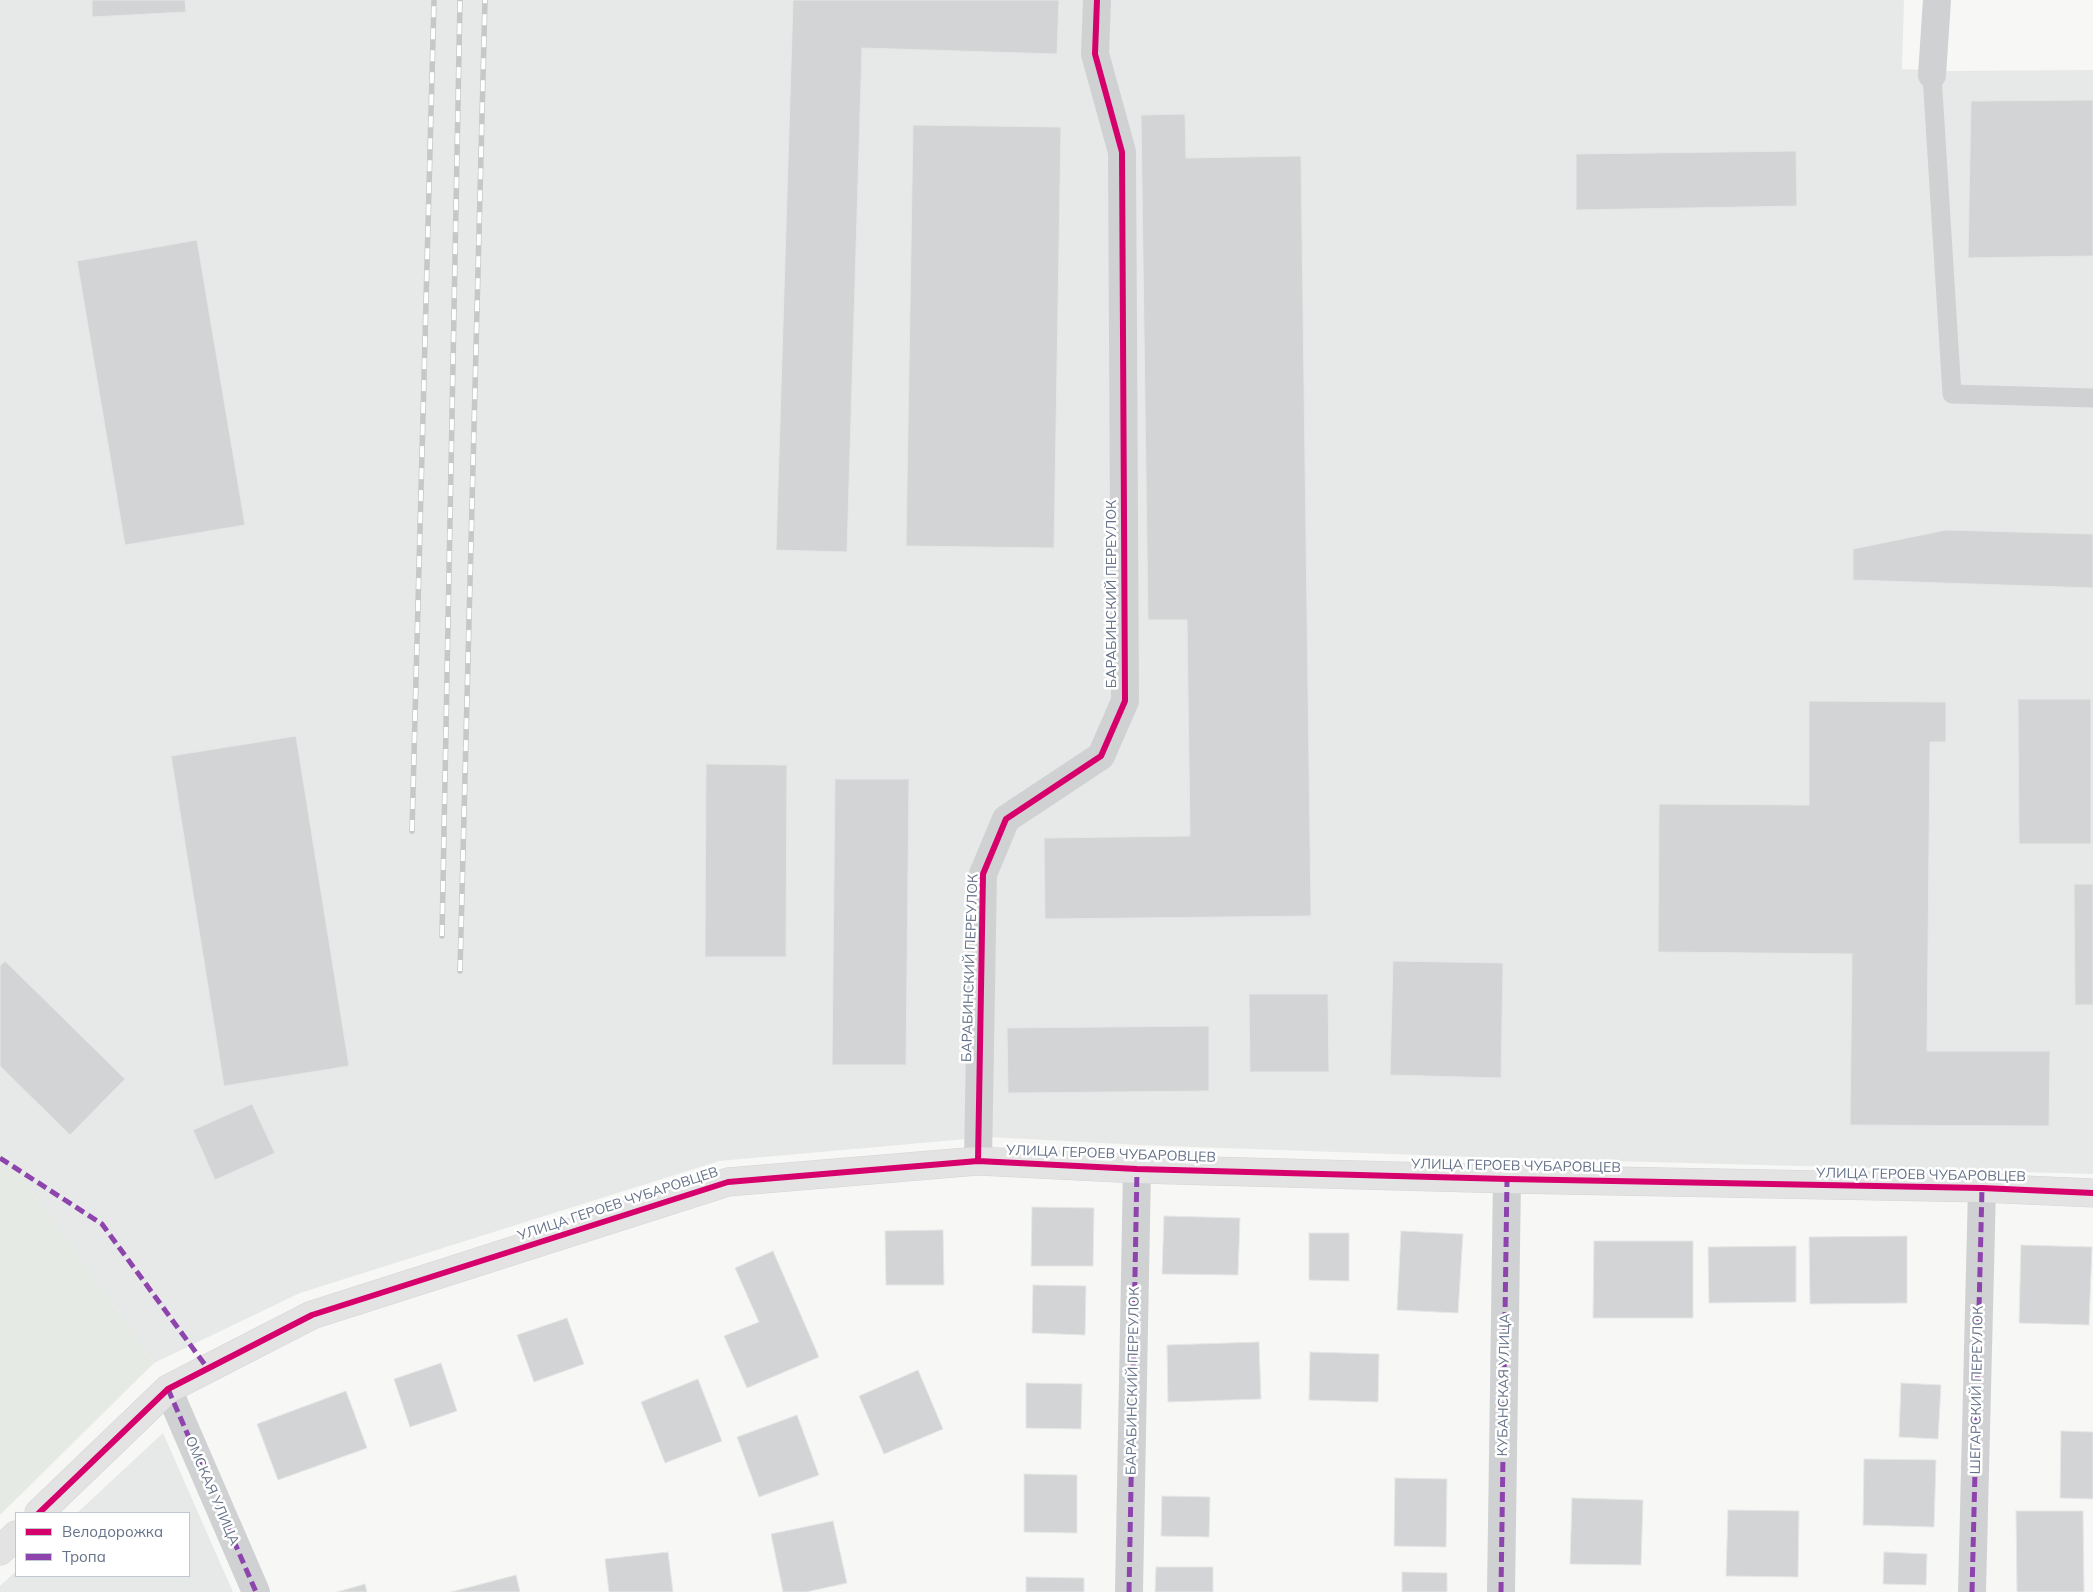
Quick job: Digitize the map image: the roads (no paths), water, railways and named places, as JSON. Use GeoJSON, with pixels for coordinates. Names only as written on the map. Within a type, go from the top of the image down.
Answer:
{"type":"FeatureCollection","features":[{"type":"Feature","properties":{"kind":"street","name":"БАРАБИНСКИЙ ПЕРЕУЛОК"},"geometry":{"type":"LineString","coordinates":[[978,1160],[983,874],[1006,819],[1101,756],[1125,701],[1122,152],[1095,54],[1097,0]]}},
{"type":"Feature","properties":{"kind":"street"},"geometry":{"type":"LineString","coordinates":[[1932,75],[1937,0]]}},
{"type":"Feature","properties":{"kind":"street","name":"УЛИЦА ГЕРОЕВ ЧУБАРОВЦЕВ"},"geometry":{"type":"LineString","coordinates":[[40,1512],[168,1389],[312,1315],[728,1182],[978,1160],[1137,1169],[1507,1179],[1982,1188],[2093,1193]]}},
{"type":"Feature","properties":{"kind":"street","name":"БАРАБИНСКИЙ ПЕРЕУЛОК"},"geometry":{"type":"LineString","coordinates":[[1129,1592],[1137,1169]]}},
{"type":"Feature","properties":{"kind":"street","name":"КУБАНСКАЯ УЛИЦА"},"geometry":{"type":"LineString","coordinates":[[1501,1592],[1507,1179]]}},
{"type":"Feature","properties":{"kind":"street","name":"ШЕГАРСКИЙ ПЕРЕУЛОК"},"geometry":{"type":"LineString","coordinates":[[1972,1592],[1982,1188]]}},
{"type":"Feature","properties":{"kind":"street","name":"ОМСКАЯ УЛИЦА"},"geometry":{"type":"LineString","coordinates":[[168,1389],[256,1592]]}},
{"type":"Feature","properties":{"kind":"street"},"geometry":{"type":"LineString","coordinates":[[0,1551],[15,1536]]}},
{"type":"Feature","properties":{"kind":"lane"},"geometry":{"type":"LineString","coordinates":[[1932,75],[1952,394],[2093,398]]}},
{"type":"Feature","properties":{"kind":"railway"},"geometry":{"type":"LineString","coordinates":[[412,831],[434,0]]}},
{"type":"Feature","properties":{"kind":"railway"},"geometry":{"type":"LineString","coordinates":[[442,936],[460,0]]}},
{"type":"Feature","properties":{"kind":"railway"},"geometry":{"type":"LineString","coordinates":[[460,971],[485,0]]}}]}
